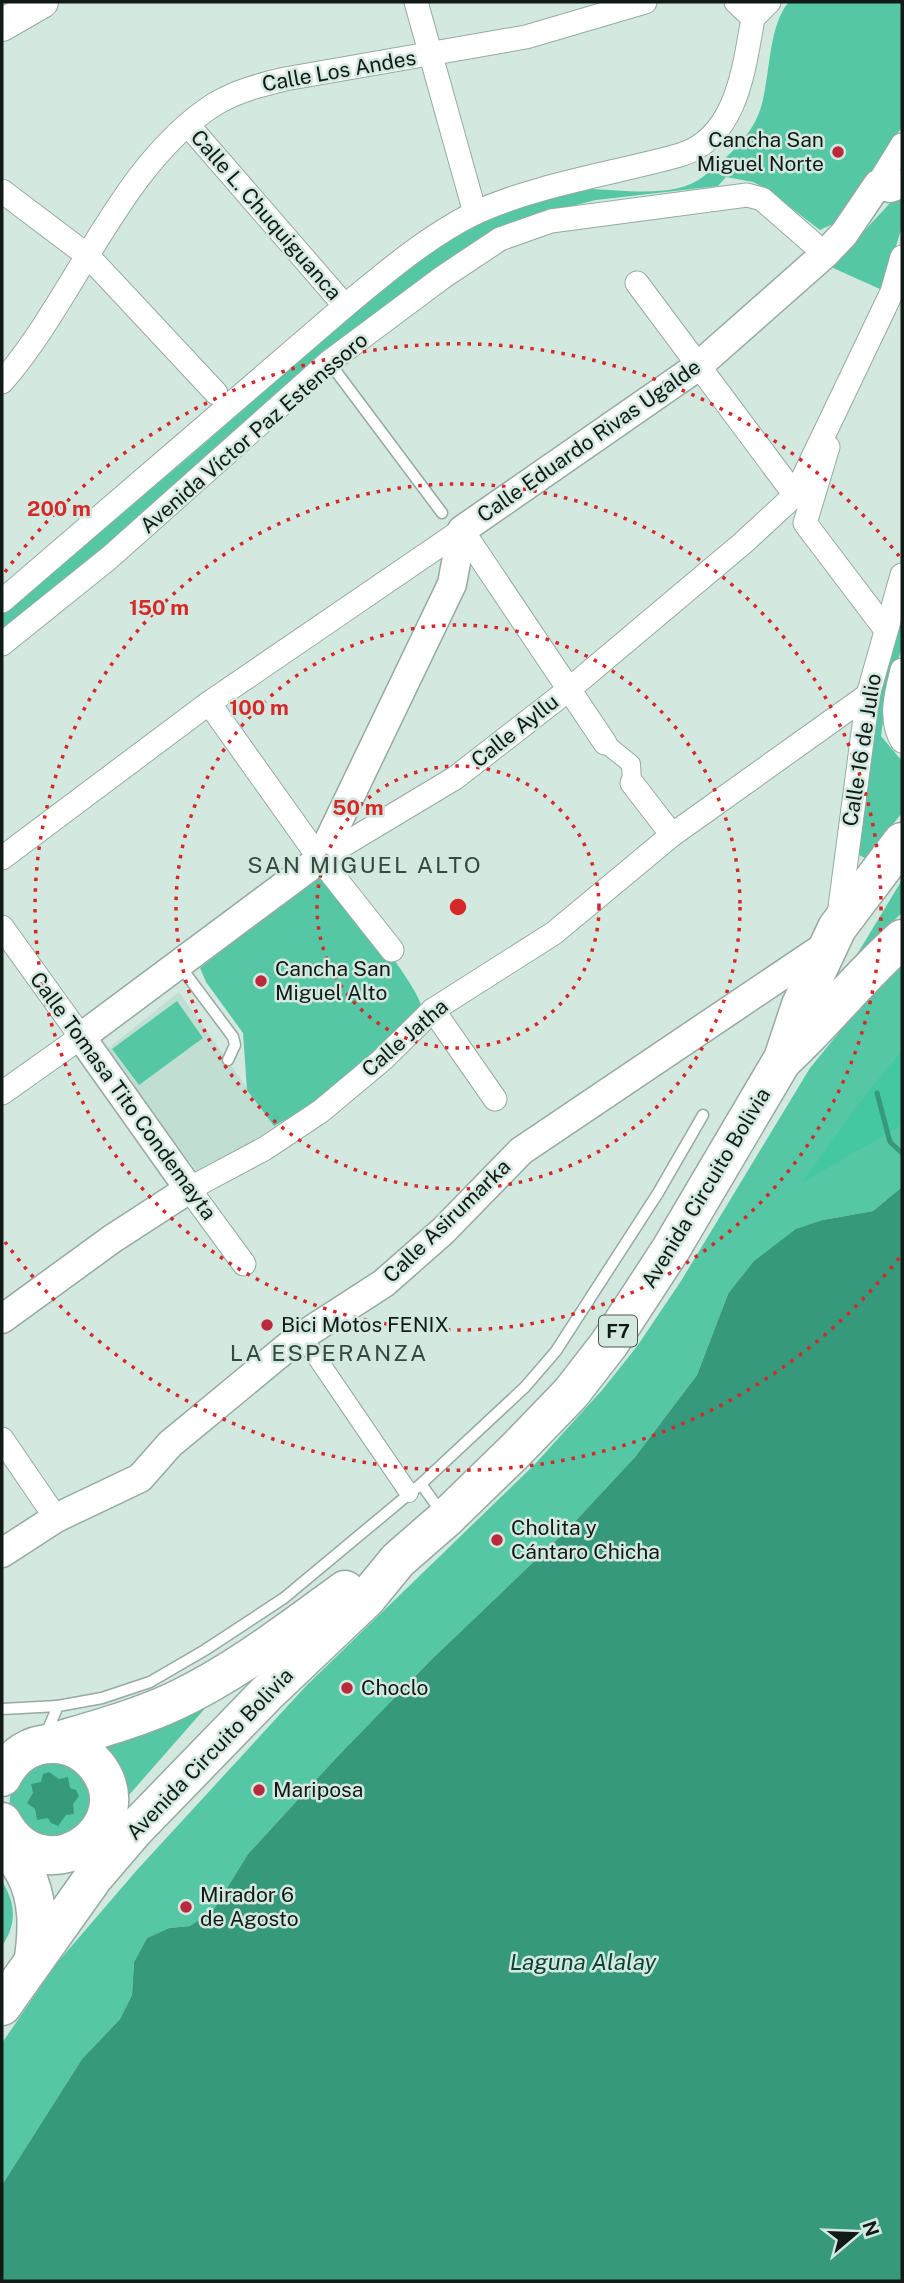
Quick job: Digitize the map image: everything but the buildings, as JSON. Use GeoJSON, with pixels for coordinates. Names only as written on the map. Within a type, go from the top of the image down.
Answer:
{"type":"FeatureCollection","features":[{"type":"Feature","properties":{"kind":"highway","name":"Avenida Circuito Bolivia"},"geometry":{"type":"LineString","coordinates":[[2,2006],[103,1842],[366,1599],[398,1559],[446,1519],[571,1393],[609,1344],[671,1249],[783,1059],[801,1005],[834,935],[902,842]]}},
{"type":"Feature","properties":{"kind":"highway","name":"Avenida Circuito Bolivia"},"geometry":{"type":"LineString","coordinates":[[783,1059],[826,1020],[867,970],[902,939]]}},
{"type":"Feature","properties":{"kind":"highway","name":"Avenida Circuito Bolivia"},"geometry":{"type":"LineString","coordinates":[[45,1744],[126,1721],[206,1685],[245,1661],[357,1581],[398,1559]]}},
{"type":"Feature","properties":{"kind":"highway","name":"F7"},"geometry":{"type":"LineString","coordinates":[[2,1777],[18,1756],[45,1744]]}},
{"type":"Feature","properties":{"kind":"highway"},"geometry":{"type":"LineString","coordinates":[[45,1744],[73,1748],[93,1761],[106,1783],[103,1842]]}},
{"type":"Feature","properties":{"kind":"highway","name":"Avenida Circuito Bolivia"},"geometry":{"type":"LineString","coordinates":[[4,1826],[9,1853],[23,1869],[37,1910],[38,1929],[34,1958]]}},
{"type":"Feature","properties":{"kind":"highway","name":"F7"},"geometry":{"type":"LineString","coordinates":[[4,1826],[18,1844],[36,1853],[59,1855],[103,1842]]}},
{"type":"Feature","properties":{"kind":"main road"},"geometry":{"type":"LineString","coordinates":[[2,25],[42,2]]}},
{"type":"Feature","properties":{"kind":"street"},"geometry":{"type":"LineString","coordinates":[[416,2],[475,214]]}},
{"type":"Feature","properties":{"kind":"street","name":"Calle Los Andes"},"geometry":{"type":"LineString","coordinates":[[2,382],[18,363],[138,181],[188,125],[215,105],[246,88],[526,37],[645,2]]}},
{"type":"Feature","properties":{"kind":"street"},"geometry":{"type":"LineString","coordinates":[[736,2],[761,10]]}},
{"type":"Feature","properties":{"kind":"street","name":"Avenida Víctor Paz Estenssoro"},"geometry":{"type":"LineString","coordinates":[[2,601],[380,277],[475,214],[516,199],[680,155],[703,146],[721,127],[733,104],[761,10]]}},
{"type":"Feature","properties":{"kind":"street","name":"Calle L. Chuquiguanca"},"geometry":{"type":"LineString","coordinates":[[188,125],[345,306]]}},
{"type":"Feature","properties":{"kind":"street"},"geometry":{"type":"LineString","coordinates":[[890,184],[902,145]]}},
{"type":"Feature","properties":{"kind":"street","name":"Calle Eduardo Rivas Ugalde"},"geometry":{"type":"LineString","coordinates":[[320,859],[452,584],[452,522],[697,368],[825,254],[890,184]]}},
{"type":"Feature","properties":{"kind":"street"},"geometry":{"type":"LineString","coordinates":[[2,191],[88,256],[216,393]]}},
{"type":"Feature","properties":{"kind":"street","name":"Avenida Víctor Paz Estenssoro"},"geometry":{"type":"LineString","coordinates":[[2,644],[109,558],[329,362],[500,239],[551,221],[747,195],[762,199],[825,254]]}},
{"type":"Feature","properties":{"kind":"street","name":"Calle Ayllu"},"geometry":{"type":"LineString","coordinates":[[2,1093],[180,966],[320,859],[455,778],[567,691],[743,543],[795,495],[835,410],[897,294],[902,257]]}},
{"type":"Feature","properties":{"kind":"street"},"geometry":{"type":"LineString","coordinates":[[637,283],[697,368],[795,495]]}},
{"type":"Feature","properties":{"kind":"street"},"geometry":{"type":"LineString","coordinates":[[835,410],[825,465],[805,523],[886,630]]}},
{"type":"Feature","properties":{"kind":"street"},"geometry":{"type":"LineString","coordinates":[[2,858],[452,522],[605,743],[631,764],[632,782],[672,835]]}},
{"type":"Feature","properties":{"kind":"street","name":"Calle 16 de Julio"},"geometry":{"type":"LineString","coordinates":[[834,935],[868,695],[902,575]]}},
{"type":"Feature","properties":{"kind":"street","name":"Calle 16 de Julio"},"geometry":{"type":"LineString","coordinates":[[902,670],[894,720],[902,741]]}},
{"type":"Feature","properties":{"kind":"street","name":"Calle Jatha"},"geometry":{"type":"LineString","coordinates":[[2,1319],[111,1239],[189,1189],[264,1149],[321,1111],[382,1060],[433,1010],[554,933],[672,835],[868,695]]}},
{"type":"Feature","properties":{"kind":"street"},"geometry":{"type":"LineString","coordinates":[[209,703],[320,859],[392,950]]}},
{"type":"Feature","properties":{"kind":"street","name":"Calle Tomasa Tito Condemayta"},"geometry":{"type":"LineString","coordinates":[[2,927],[244,1264]]}},
{"type":"Feature","properties":{"kind":"street","name":"Calle Asirumarka"},"geometry":{"type":"LineString","coordinates":[[2,1553],[56,1518],[140,1478],[170,1444],[302,1336],[384,1283],[443,1230],[521,1151],[834,935]]}},
{"type":"Feature","properties":{"kind":"street"},"geometry":{"type":"LineString","coordinates":[[433,1010],[495,1099]]}},
{"type":"Feature","properties":{"kind":"street"},"geometry":{"type":"LineString","coordinates":[[302,1336],[415,1488]]}},
{"type":"Feature","properties":{"kind":"street"},"geometry":{"type":"LineString","coordinates":[[2,1439],[56,1518]]}},
{"type":"Feature","properties":{"kind":"lane"},"geometry":{"type":"LineString","coordinates":[[329,362],[452,522]]}},
{"type":"Feature","properties":{"kind":"lane"},"geometry":{"type":"LineString","coordinates":[[180,966],[233,1037],[235,1045],[228,1060]]}},
{"type":"Feature","properties":{"kind":"lane"},"geometry":{"type":"LineString","coordinates":[[2,1709],[58,1706],[102,1698],[150,1682],[284,1598],[415,1488],[525,1387],[556,1351],[652,1203],[703,1115]]}},
{"type":"Feature","properties":{"kind":"lane"},"geometry":{"type":"LineString","coordinates":[[415,1488],[446,1519]]}},
{"type":"Feature","properties":{"kind":"lane"},"geometry":{"type":"LineString","coordinates":[[45,1744],[58,1706]]}},
{"type":"Feature","properties":{"kind":"shaded area"},"geometry":{"type":"Polygon","coordinates":[[[789,2],[902,2],[902,127],[835,223],[820,230],[765,188],[753,182],[726,177],[718,186],[596,200],[531,216],[2,632],[2,613],[164,478],[359,307],[439,248],[492,218],[554,194],[581,189],[661,191],[691,184],[704,176],[736,148],[755,122],[763,100],[773,39],[782,12],[789,2]]]}},
{"type":"Feature","properties":{"kind":"shaded area"},"geometry":{"type":"Polygon","coordinates":[[[902,199],[902,227],[882,290],[831,267],[890,203],[902,199]]]}},
{"type":"Feature","properties":{"kind":"shaded area"},"geometry":{"type":"Polygon","coordinates":[[[902,604],[902,647],[886,699],[881,736],[902,761],[902,813],[865,858],[855,853],[872,731],[902,604]]]}},
{"type":"Feature","properties":{"kind":"shaded area"},"geometry":{"type":"Polygon","coordinates":[[[324,870],[410,982],[422,1010],[317,1102],[274,1126],[247,1090],[243,1033],[206,982],[200,968],[324,870]]]}},
{"type":"Feature","properties":{"kind":"shaded area"},"geometry":{"type":"Polygon","coordinates":[[[902,880],[902,913],[856,956],[902,880]]]}},
{"type":"Feature","properties":{"kind":"shaded area"},"geometry":{"type":"Polygon","coordinates":[[[902,961],[902,1187],[873,1211],[823,1220],[728,1294],[697,1375],[635,1457],[569,1528],[432,1659],[336,1758],[248,1854],[214,1909],[190,1926],[169,1928],[147,1938],[134,1962],[132,1995],[120,2019],[82,2059],[2,2185],[2,2043],[57,1963],[137,1870],[306,1686],[535,1464],[603,1389],[638,1345],[681,1281],[810,1068],[868,997],[902,961]]]}},
{"type":"Feature","properties":{"kind":"shaded area"},"geometry":{"type":"Polygon","coordinates":[[[179,992],[274,1126],[202,1178],[106,1050],[179,992]]]}},
{"type":"Feature","properties":{"kind":"shaded area"},"geometry":{"type":"Polygon","coordinates":[[[177,1001],[203,1038],[139,1085],[112,1049],[177,1001]]]}},
{"type":"Feature","properties":{"kind":"shaded area"},"geometry":{"type":"Polygon","coordinates":[[[902,1050],[902,1125],[802,1183],[856,1107],[902,1050]]]}},
{"type":"Feature","properties":{"kind":"shaded area"},"geometry":{"type":"Polygon","coordinates":[[[208,1705],[122,1803],[98,1743],[208,1705]]]}},
{"type":"Feature","properties":{"kind":"shaded area"},"geometry":{"type":"Polygon","coordinates":[[[38,1757],[87,1770],[95,1815],[52,1844],[11,1815],[12,1790],[38,1757]]]}},
{"type":"Feature","properties":{"kind":"shaded area"},"geometry":{"type":"Polygon","coordinates":[[[2,1881],[10,1898],[13,1914],[10,1930],[2,1946],[2,1881]]]}},
{"type":"Feature","properties":{"kind":"water","name":"Laguna Alalay"},"geometry":{"type":"Polygon","coordinates":[[[902,1187],[902,2281],[2,2281],[2,2185],[82,2059],[120,2019],[132,1995],[134,1962],[147,1938],[169,1928],[190,1926],[214,1909],[248,1854],[336,1758],[432,1659],[569,1528],[635,1457],[697,1375],[728,1294],[754,1261],[796,1229],[823,1220],[873,1211],[902,1187]]]}},
{"type":"Feature","properties":{"kind":"water"},"geometry":{"type":"Polygon","coordinates":[[[49,1772],[59,1779],[68,1777],[70,1788],[76,1790],[79,1796],[73,1804],[74,1814],[66,1815],[58,1826],[48,1818],[37,1820],[35,1809],[27,1803],[33,1793],[31,1784],[41,1782],[43,1774],[49,1772]]]}},
{"type":"Feature","properties":{"kind":"waterway"},"geometry":{"type":"LineString","coordinates":[[877,1093],[890,1142],[902,1153]]}},
{"type":"Feature","properties":{"kind":"place","name":"Cancha San Miguel Norte"},"geometry":{"type":"Point","coordinates":[838,152]}},
{"type":"Feature","properties":{"kind":"place","name":"Cancha San Miguel Alto"},"geometry":{"type":"Point","coordinates":[261,981]}},
{"type":"Feature","properties":{"kind":"place","name":"Bici Motos FENIX"},"geometry":{"type":"Point","coordinates":[267,1325]}},
{"type":"Feature","properties":{"kind":"place","name":"Cholita y Cántaro Chicha"},"geometry":{"type":"Point","coordinates":[497,1540]}},
{"type":"Feature","properties":{"kind":"place","name":"Choclo"},"geometry":{"type":"Point","coordinates":[347,1688]}},
{"type":"Feature","properties":{"kind":"place","name":"Mariposa"},"geometry":{"type":"Point","coordinates":[259,1790]}},
{"type":"Feature","properties":{"kind":"place","name":"Mirador 6 de Agosto"},"geometry":{"type":"Point","coordinates":[186,1907]}},
{"type":"Feature","properties":{"kind":"district","name":"SAN MIGUEL ALTO"},"geometry":{"type":"Point","coordinates":[365,865]}},
{"type":"Feature","properties":{"kind":"district","name":"LA ESPERANZA"},"geometry":{"type":"Point","coordinates":[329,1353]}}]}
